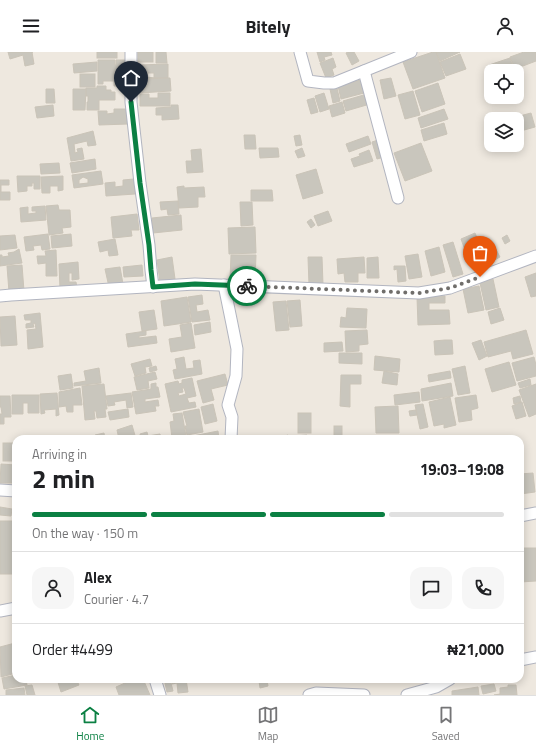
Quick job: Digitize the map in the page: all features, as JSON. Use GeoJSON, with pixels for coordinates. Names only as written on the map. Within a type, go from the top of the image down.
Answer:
{"type":"FeatureCollection","features":[{"type":"Feature","properties":{"kind":"street"},"geometry":{"type":"LineString","coordinates":[[131,52],[131,102],[153,287]]}},
{"type":"Feature","properties":{"kind":"street"},"geometry":{"type":"LineString","coordinates":[[300,52],[308,81],[324,83],[334,83],[411,52]]}},
{"type":"Feature","properties":{"kind":"street"},"geometry":{"type":"LineString","coordinates":[[364,71],[398,198]]}},
{"type":"Feature","properties":{"kind":"street"},"geometry":{"type":"LineString","coordinates":[[0,296],[195,284],[419,293],[450,288],[536,256]]}},
{"type":"Feature","properties":{"kind":"street"},"geometry":{"type":"LineString","coordinates":[[224,285],[237,349],[236,376],[228,405],[232,417],[230,435]]}},
{"type":"Feature","properties":{"kind":"street"},"geometry":{"type":"LineString","coordinates":[[0,490],[12,491]]}},
{"type":"Feature","properties":{"kind":"street"},"geometry":{"type":"LineString","coordinates":[[524,515],[536,513]]}},
{"type":"Feature","properties":{"kind":"street"},"geometry":{"type":"LineString","coordinates":[[0,611],[12,609]]}},
{"type":"Feature","properties":{"kind":"street"},"geometry":{"type":"LineString","coordinates":[[524,659],[536,657]]}},
{"type":"Feature","properties":{"kind":"street"},"geometry":{"type":"LineString","coordinates":[[156,683],[160,695]]}},
{"type":"Feature","properties":{"kind":"street"},"geometry":{"type":"LineString","coordinates":[[407,695],[436,687],[443,683]]}},
{"type":"Feature","properties":{"kind":"street"},"geometry":{"type":"LineString","coordinates":[[309,695],[316,693],[364,695]]}},
{"type":"Feature","properties":{"kind":"building"},"geometry":{"type":"Polygon","coordinates":[[[8,52],[32,52],[34,64],[25,66],[23,55],[10,59],[8,52]]]}},
{"type":"Feature","properties":{"kind":"building"},"geometry":{"type":"Polygon","coordinates":[[[97,52],[117,52],[117,58],[97,58],[97,52]]]}},
{"type":"Feature","properties":{"kind":"building"},"geometry":{"type":"Polygon","coordinates":[[[138,52],[153,52],[153,62],[138,62],[138,52]]]}},
{"type":"Feature","properties":{"kind":"building"},"geometry":{"type":"Polygon","coordinates":[[[156,52],[166,52],[167,63],[156,63],[156,52]]]}},
{"type":"Feature","properties":{"kind":"building"},"geometry":{"type":"Polygon","coordinates":[[[317,52],[331,52],[332,55],[324,57],[325,60],[320,62],[317,52]]]}},
{"type":"Feature","properties":{"kind":"building"},"geometry":{"type":"Polygon","coordinates":[[[354,52],[359,61],[352,65],[346,53],[354,52]]]}},
{"type":"Feature","properties":{"kind":"building"},"geometry":{"type":"Polygon","coordinates":[[[436,52],[445,78],[413,89],[403,62],[436,52]]]}},
{"type":"Feature","properties":{"kind":"building"},"geometry":{"type":"Polygon","coordinates":[[[436,52],[460,52],[440,61],[436,52]]]}},
{"type":"Feature","properties":{"kind":"building"},"geometry":{"type":"Polygon","coordinates":[[[524,52],[536,52],[536,61],[524,66],[524,64],[513,64],[510,57],[524,52]]]}},
{"type":"Feature","properties":{"kind":"building"},"geometry":{"type":"Polygon","coordinates":[[[460,54],[466,69],[446,76],[440,62],[460,54]]]}},
{"type":"Feature","properties":{"kind":"building"},"geometry":{"type":"Polygon","coordinates":[[[333,58],[336,67],[332,69],[334,75],[326,78],[320,63],[333,58]]]}},
{"type":"Feature","properties":{"kind":"building"},"geometry":{"type":"Polygon","coordinates":[[[510,58],[512,64],[492,64],[510,58]]]}},
{"type":"Feature","properties":{"kind":"building"},"geometry":{"type":"Polygon","coordinates":[[[98,60],[115,60],[116,65],[116,60],[127,60],[127,86],[114,86],[114,81],[103,81],[103,84],[98,84],[98,60]]]}},
{"type":"Feature","properties":{"kind":"building"},"geometry":{"type":"Polygon","coordinates":[[[97,62],[97,71],[74,73],[73,64],[97,62]]]}},
{"type":"Feature","properties":{"kind":"building"},"geometry":{"type":"Polygon","coordinates":[[[168,64],[168,78],[154,78],[146,78],[146,73],[139,73],[139,78],[138,65],[168,64]],[[147,73],[147,77],[154,78],[154,73],[147,73]]]}},
{"type":"Feature","properties":{"kind":"building"},"geometry":{"type":"Polygon","coordinates":[[[80,74],[95,74],[95,87],[80,87],[80,74]]]}},
{"type":"Feature","properties":{"kind":"building"},"geometry":{"type":"Polygon","coordinates":[[[170,78],[171,91],[139,93],[139,79],[170,78]]]}},
{"type":"Feature","properties":{"kind":"building"},"geometry":{"type":"Polygon","coordinates":[[[391,78],[396,96],[384,99],[380,80],[391,78]]]}},
{"type":"Feature","properties":{"kind":"building"},"geometry":{"type":"Polygon","coordinates":[[[364,79],[368,92],[341,99],[338,86],[364,79]]]}},
{"type":"Feature","properties":{"kind":"building"},"geometry":{"type":"Polygon","coordinates":[[[438,83],[445,104],[422,112],[415,91],[438,83]]]}},
{"type":"Feature","properties":{"kind":"building"},"geometry":{"type":"Polygon","coordinates":[[[97,86],[106,86],[106,90],[115,92],[115,100],[99,100],[99,110],[87,110],[88,96],[86,96],[86,88],[97,88],[97,86]]]}},
{"type":"Feature","properties":{"kind":"building"},"geometry":{"type":"Polygon","coordinates":[[[337,88],[340,101],[333,103],[330,89],[337,88]]]}},
{"type":"Feature","properties":{"kind":"building"},"geometry":{"type":"Polygon","coordinates":[[[46,89],[54,89],[55,103],[46,103],[46,89]]]}},
{"type":"Feature","properties":{"kind":"building"},"geometry":{"type":"Polygon","coordinates":[[[73,89],[86,89],[85,110],[73,110],[73,89]]]}},
{"type":"Feature","properties":{"kind":"building"},"geometry":{"type":"Polygon","coordinates":[[[413,91],[420,115],[405,119],[398,95],[413,91]]]}},
{"type":"Feature","properties":{"kind":"building"},"geometry":{"type":"Polygon","coordinates":[[[158,93],[170,93],[170,106],[140,106],[140,94],[149,94],[149,98],[158,98],[158,93]]]}},
{"type":"Feature","properties":{"kind":"building"},"geometry":{"type":"Polygon","coordinates":[[[324,93],[329,109],[320,112],[315,96],[324,93]]]}},
{"type":"Feature","properties":{"kind":"building"},"geometry":{"type":"Polygon","coordinates":[[[367,94],[370,104],[346,111],[343,101],[367,94]]]}},
{"type":"Feature","properties":{"kind":"building"},"geometry":{"type":"Polygon","coordinates":[[[314,98],[318,112],[311,114],[307,100],[314,98]]]}},
{"type":"Feature","properties":{"kind":"building"},"geometry":{"type":"Polygon","coordinates":[[[342,102],[345,113],[332,117],[329,106],[342,102]]]}},
{"type":"Feature","properties":{"kind":"building"},"geometry":{"type":"Polygon","coordinates":[[[53,105],[54,116],[37,118],[35,107],[53,105]]]}},
{"type":"Feature","properties":{"kind":"building"},"geometry":{"type":"Polygon","coordinates":[[[171,105],[178,105],[179,119],[162,120],[162,115],[156,115],[156,108],[171,107],[171,105]]]}},
{"type":"Feature","properties":{"kind":"building"},"geometry":{"type":"Polygon","coordinates":[[[114,109],[128,109],[128,124],[99,125],[98,111],[107,111],[107,114],[114,113],[114,109]]]}},
{"type":"Feature","properties":{"kind":"building"},"geometry":{"type":"Polygon","coordinates":[[[444,109],[448,119],[421,128],[418,118],[444,109]]]}},
{"type":"Feature","properties":{"kind":"building"},"geometry":{"type":"Polygon","coordinates":[[[531,113],[535,127],[524,130],[524,115],[531,113]]]}},
{"type":"Feature","properties":{"kind":"building"},"geometry":{"type":"Polygon","coordinates":[[[444,123],[447,134],[424,141],[421,130],[444,123]]]}},
{"type":"Feature","properties":{"kind":"building"},"geometry":{"type":"Polygon","coordinates":[[[93,131],[96,145],[88,146],[87,141],[74,144],[75,153],[78,152],[77,149],[82,148],[84,159],[71,161],[67,138],[93,131]]]}},
{"type":"Feature","properties":{"kind":"building"},"geometry":{"type":"Polygon","coordinates":[[[244,135],[255,135],[256,149],[245,149],[244,135]]]}},
{"type":"Feature","properties":{"kind":"building"},"geometry":{"type":"Polygon","coordinates":[[[300,135],[302,145],[296,146],[294,136],[300,135]]]}},
{"type":"Feature","properties":{"kind":"building"},"geometry":{"type":"Polygon","coordinates":[[[368,136],[371,144],[349,152],[346,144],[368,136]]]}},
{"type":"Feature","properties":{"kind":"building"},"geometry":{"type":"Polygon","coordinates":[[[378,140],[384,157],[377,159],[372,142],[378,140]]]}},
{"type":"Feature","properties":{"kind":"building"},"geometry":{"type":"Polygon","coordinates":[[[421,143],[432,171],[405,181],[394,153],[421,143]]]}},
{"type":"Feature","properties":{"kind":"building"},"geometry":{"type":"Polygon","coordinates":[[[259,148],[278,148],[279,157],[260,158],[259,148]]]}},
{"type":"Feature","properties":{"kind":"building"},"geometry":{"type":"Polygon","coordinates":[[[302,148],[305,156],[298,158],[295,151],[302,148]]]}},
{"type":"Feature","properties":{"kind":"building"},"geometry":{"type":"Polygon","coordinates":[[[201,149],[203,172],[187,173],[186,161],[192,161],[191,150],[201,149]]]}},
{"type":"Feature","properties":{"kind":"building"},"geometry":{"type":"Polygon","coordinates":[[[369,150],[373,161],[354,167],[351,159],[360,156],[359,154],[369,150]]]}},
{"type":"Feature","properties":{"kind":"building"},"geometry":{"type":"Polygon","coordinates":[[[95,159],[96,169],[72,173],[70,163],[95,159]]]}},
{"type":"Feature","properties":{"kind":"building"},"geometry":{"type":"Polygon","coordinates":[[[59,163],[60,173],[41,174],[40,164],[59,163]]]}},
{"type":"Feature","properties":{"kind":"building"},"geometry":{"type":"Polygon","coordinates":[[[316,169],[323,193],[303,199],[296,175],[316,169]]]}},
{"type":"Feature","properties":{"kind":"building"},"geometry":{"type":"Polygon","coordinates":[[[101,171],[103,184],[74,188],[72,175],[101,171]],[[83,177],[79,180],[79,184],[88,183],[88,179],[83,177]]]}},
{"type":"Feature","properties":{"kind":"building"},"geometry":{"type":"Polygon","coordinates":[[[17,176],[40,176],[40,189],[34,189],[34,183],[32,183],[32,186],[27,186],[27,191],[18,192],[17,176]]]}},
{"type":"Feature","properties":{"kind":"building"},"geometry":{"type":"Polygon","coordinates":[[[63,176],[63,190],[58,191],[58,186],[50,186],[50,193],[42,193],[41,177],[63,176]]]}},
{"type":"Feature","properties":{"kind":"building"},"geometry":{"type":"Polygon","coordinates":[[[134,179],[135,194],[106,196],[105,183],[115,182],[115,187],[123,186],[123,180],[134,179]]]}},
{"type":"Feature","properties":{"kind":"building"},"geometry":{"type":"Polygon","coordinates":[[[0,180],[9,180],[9,185],[1,185],[1,192],[10,192],[10,200],[0,200],[0,180]]]}},
{"type":"Feature","properties":{"kind":"building"},"geometry":{"type":"Polygon","coordinates":[[[184,186],[184,188],[204,187],[205,197],[198,197],[198,207],[179,208],[177,187],[184,186]]]}},
{"type":"Feature","properties":{"kind":"building"},"geometry":{"type":"Polygon","coordinates":[[[251,190],[272,190],[273,201],[251,201],[251,190]]]}},
{"type":"Feature","properties":{"kind":"building"},"geometry":{"type":"Polygon","coordinates":[[[178,201],[179,214],[168,215],[167,209],[161,210],[160,202],[178,201]]]}},
{"type":"Feature","properties":{"kind":"building"},"geometry":{"type":"Polygon","coordinates":[[[240,202],[252,202],[253,225],[241,226],[240,202]]]}},
{"type":"Feature","properties":{"kind":"building"},"geometry":{"type":"Polygon","coordinates":[[[58,205],[59,210],[70,210],[71,227],[62,228],[63,233],[49,235],[46,206],[58,205]]]}},
{"type":"Feature","properties":{"kind":"building"},"geometry":{"type":"Polygon","coordinates":[[[45,206],[46,220],[21,222],[20,208],[28,207],[28,214],[36,213],[36,211],[32,211],[32,207],[45,206]]]}},
{"type":"Feature","properties":{"kind":"building"},"geometry":{"type":"Polygon","coordinates":[[[328,211],[332,221],[318,226],[314,216],[328,211]]]}},
{"type":"Feature","properties":{"kind":"building"},"geometry":{"type":"Polygon","coordinates":[[[137,214],[139,230],[131,230],[132,236],[113,238],[111,217],[137,214]]]}},
{"type":"Feature","properties":{"kind":"building"},"geometry":{"type":"Polygon","coordinates":[[[181,215],[182,230],[153,233],[152,218],[181,215]]]}},
{"type":"Feature","properties":{"kind":"building"},"geometry":{"type":"Polygon","coordinates":[[[311,219],[315,225],[311,228],[307,222],[311,219]]]}},
{"type":"Feature","properties":{"kind":"building"},"geometry":{"type":"Polygon","coordinates":[[[255,227],[256,253],[229,254],[228,228],[255,227]]]}},
{"type":"Feature","properties":{"kind":"building"},"geometry":{"type":"Polygon","coordinates":[[[475,233],[488,265],[477,270],[468,249],[465,250],[461,239],[475,233]]]}},
{"type":"Feature","properties":{"kind":"building"},"geometry":{"type":"Polygon","coordinates":[[[48,234],[50,249],[42,250],[41,245],[33,246],[34,250],[26,251],[24,237],[48,234]]]}},
{"type":"Feature","properties":{"kind":"building"},"geometry":{"type":"Polygon","coordinates":[[[71,234],[72,246],[52,248],[51,236],[71,234]]]}},
{"type":"Feature","properties":{"kind":"building"},"geometry":{"type":"Polygon","coordinates":[[[15,235],[17,248],[0,250],[0,236],[15,235]]]}},
{"type":"Feature","properties":{"kind":"building"},"geometry":{"type":"Polygon","coordinates":[[[507,235],[510,241],[505,244],[502,238],[507,235]]]}},
{"type":"Feature","properties":{"kind":"building"},"geometry":{"type":"Polygon","coordinates":[[[115,239],[118,255],[109,256],[108,250],[100,252],[98,242],[115,239]]]}},
{"type":"Feature","properties":{"kind":"building"},"geometry":{"type":"Polygon","coordinates":[[[453,242],[463,274],[453,277],[443,245],[453,242]]]}},
{"type":"Feature","properties":{"kind":"building"},"geometry":{"type":"Polygon","coordinates":[[[492,242],[500,257],[489,263],[481,247],[492,242]]]}},
{"type":"Feature","properties":{"kind":"building"},"geometry":{"type":"Polygon","coordinates":[[[439,247],[445,272],[431,276],[425,251],[439,247]]]}},
{"type":"Feature","properties":{"kind":"building"},"geometry":{"type":"Polygon","coordinates":[[[19,249],[22,263],[0,266],[0,255],[2,255],[2,257],[9,256],[8,253],[19,249]]]}},
{"type":"Feature","properties":{"kind":"building"},"geometry":{"type":"Polygon","coordinates":[[[56,250],[57,276],[46,276],[46,263],[38,264],[37,256],[46,256],[45,251],[56,250]]]}},
{"type":"Feature","properties":{"kind":"building"},"geometry":{"type":"Polygon","coordinates":[[[418,254],[422,277],[409,279],[405,256],[418,254]]]}},
{"type":"Feature","properties":{"kind":"building"},"geometry":{"type":"Polygon","coordinates":[[[231,255],[256,255],[255,280],[230,280],[231,255]]]}},
{"type":"Feature","properties":{"kind":"building"},"geometry":{"type":"Polygon","coordinates":[[[172,257],[175,279],[160,282],[157,260],[172,257]]]}},
{"type":"Feature","properties":{"kind":"building"},"geometry":{"type":"Polygon","coordinates":[[[308,257],[322,257],[323,285],[309,285],[308,257]]]}},
{"type":"Feature","properties":{"kind":"building"},"geometry":{"type":"Polygon","coordinates":[[[364,257],[365,273],[358,273],[358,282],[345,282],[344,273],[338,274],[337,259],[364,257]]]}},
{"type":"Feature","properties":{"kind":"building"},"geometry":{"type":"Polygon","coordinates":[[[378,257],[379,278],[367,278],[367,258],[378,257]]]}},
{"type":"Feature","properties":{"kind":"building"},"geometry":{"type":"Polygon","coordinates":[[[78,262],[79,279],[72,280],[72,273],[69,273],[69,282],[76,282],[77,288],[60,289],[59,264],[78,262]]]}},
{"type":"Feature","properties":{"kind":"building"},"geometry":{"type":"Polygon","coordinates":[[[22,265],[24,291],[9,292],[7,266],[22,265]]]}},
{"type":"Feature","properties":{"kind":"building"},"geometry":{"type":"Polygon","coordinates":[[[142,265],[143,276],[124,277],[123,267],[142,265]]]}},
{"type":"Feature","properties":{"kind":"building"},"geometry":{"type":"Polygon","coordinates":[[[394,266],[405,266],[406,281],[398,282],[397,269],[394,270],[394,266]]]}},
{"type":"Feature","properties":{"kind":"building"},"geometry":{"type":"Polygon","coordinates":[[[120,267],[123,284],[109,287],[105,269],[120,267]]]}},
{"type":"Feature","properties":{"kind":"building"},"geometry":{"type":"Polygon","coordinates":[[[536,273],[536,296],[531,297],[525,277],[536,273]]]}},
{"type":"Feature","properties":{"kind":"building"},"geometry":{"type":"Polygon","coordinates":[[[493,279],[499,307],[486,310],[480,283],[493,279]]]}},
{"type":"Feature","properties":{"kind":"building"},"geometry":{"type":"Polygon","coordinates":[[[479,286],[484,310],[468,313],[463,289],[479,286]]]}},
{"type":"Feature","properties":{"kind":"building"},"geometry":{"type":"Polygon","coordinates":[[[202,295],[203,304],[196,305],[197,312],[208,310],[210,320],[192,322],[188,297],[202,295]]]}},
{"type":"Feature","properties":{"kind":"building"},"geometry":{"type":"Polygon","coordinates":[[[445,296],[445,303],[429,303],[429,310],[449,310],[450,324],[418,325],[417,297],[445,296]]]}},
{"type":"Feature","properties":{"kind":"building"},"geometry":{"type":"Polygon","coordinates":[[[187,297],[191,322],[164,326],[161,301],[187,297]]]}},
{"type":"Feature","properties":{"kind":"building"},"geometry":{"type":"Polygon","coordinates":[[[300,300],[302,326],[290,327],[287,301],[300,300]]]}},
{"type":"Feature","properties":{"kind":"building"},"geometry":{"type":"Polygon","coordinates":[[[286,301],[289,330],[276,331],[273,302],[286,301]]]}},
{"type":"Feature","properties":{"kind":"building"},"geometry":{"type":"Polygon","coordinates":[[[347,308],[367,309],[366,328],[340,327],[341,317],[346,318],[347,308]]]}},
{"type":"Feature","properties":{"kind":"building"},"geometry":{"type":"Polygon","coordinates":[[[500,308],[504,320],[491,324],[488,312],[500,308]]]}},
{"type":"Feature","properties":{"kind":"building"},"geometry":{"type":"Polygon","coordinates":[[[154,310],[157,329],[142,331],[139,312],[154,310]]]}},
{"type":"Feature","properties":{"kind":"building"},"geometry":{"type":"Polygon","coordinates":[[[40,313],[43,347],[28,349],[27,330],[36,329],[35,323],[33,324],[34,327],[26,328],[26,324],[31,323],[31,320],[25,320],[24,315],[40,313]]]}},
{"type":"Feature","properties":{"kind":"building"},"geometry":{"type":"Polygon","coordinates":[[[15,316],[17,345],[1,346],[0,317],[15,316]]]}},
{"type":"Feature","properties":{"kind":"building"},"geometry":{"type":"Polygon","coordinates":[[[210,322],[211,332],[195,335],[194,325],[210,322]]]}},
{"type":"Feature","properties":{"kind":"building"},"geometry":{"type":"Polygon","coordinates":[[[191,323],[195,348],[171,352],[169,339],[182,337],[180,325],[191,323]]]}},
{"type":"Feature","properties":{"kind":"building"},"geometry":{"type":"Polygon","coordinates":[[[367,330],[368,344],[359,345],[359,351],[346,352],[345,331],[367,330]]]}},
{"type":"Feature","properties":{"kind":"building"},"geometry":{"type":"Polygon","coordinates":[[[526,330],[533,354],[513,359],[511,351],[488,357],[484,342],[526,330]]]}},
{"type":"Feature","properties":{"kind":"building"},"geometry":{"type":"Polygon","coordinates":[[[146,331],[146,335],[139,336],[139,338],[156,336],[157,343],[128,347],[126,334],[146,331]]]}},
{"type":"Feature","properties":{"kind":"building"},"geometry":{"type":"Polygon","coordinates":[[[452,340],[453,354],[435,355],[434,341],[452,340]]]}},
{"type":"Feature","properties":{"kind":"building"},"geometry":{"type":"Polygon","coordinates":[[[481,340],[487,356],[479,360],[472,343],[481,340]]]}},
{"type":"Feature","properties":{"kind":"building"},"geometry":{"type":"Polygon","coordinates":[[[342,342],[343,351],[324,352],[324,343],[342,342]]]}},
{"type":"Feature","properties":{"kind":"building"},"geometry":{"type":"Polygon","coordinates":[[[339,353],[362,353],[362,364],[339,363],[339,353]]]}},
{"type":"Feature","properties":{"kind":"building"},"geometry":{"type":"Polygon","coordinates":[[[375,356],[400,359],[399,372],[374,370],[375,356]]]}},
{"type":"Feature","properties":{"kind":"building"},"geometry":{"type":"Polygon","coordinates":[[[184,357],[186,369],[194,368],[193,361],[200,360],[202,374],[175,379],[173,370],[177,369],[175,359],[184,357]]]}},
{"type":"Feature","properties":{"kind":"building"},"geometry":{"type":"Polygon","coordinates":[[[534,357],[536,376],[517,381],[512,363],[534,357]]]}},
{"type":"Feature","properties":{"kind":"building"},"geometry":{"type":"Polygon","coordinates":[[[150,359],[152,366],[145,367],[146,373],[135,376],[131,364],[150,359]]]}},
{"type":"Feature","properties":{"kind":"building"},"geometry":{"type":"Polygon","coordinates":[[[509,362],[516,385],[492,392],[485,369],[509,362]]]}},
{"type":"Feature","properties":{"kind":"building"},"geometry":{"type":"Polygon","coordinates":[[[156,366],[157,370],[150,372],[149,368],[156,366]]]}},
{"type":"Feature","properties":{"kind":"building"},"geometry":{"type":"Polygon","coordinates":[[[465,366],[470,393],[458,395],[452,369],[465,366]]]}},
{"type":"Feature","properties":{"kind":"building"},"geometry":{"type":"Polygon","coordinates":[[[99,368],[101,383],[74,386],[74,383],[86,381],[84,371],[99,368]]]}},
{"type":"Feature","properties":{"kind":"building"},"geometry":{"type":"Polygon","coordinates":[[[384,371],[398,374],[397,385],[382,383],[384,371]]]}},
{"type":"Feature","properties":{"kind":"building"},"geometry":{"type":"Polygon","coordinates":[[[450,371],[451,378],[429,382],[428,375],[450,371]]]}},
{"type":"Feature","properties":{"kind":"building"},"geometry":{"type":"Polygon","coordinates":[[[155,372],[157,379],[148,381],[149,388],[137,390],[134,377],[155,372]]]}},
{"type":"Feature","properties":{"kind":"building"},"geometry":{"type":"Polygon","coordinates":[[[71,374],[73,388],[60,390],[58,376],[71,374]]]}},
{"type":"Feature","properties":{"kind":"building"},"geometry":{"type":"Polygon","coordinates":[[[225,374],[228,385],[211,389],[214,400],[203,403],[197,381],[225,374]]]}},
{"type":"Feature","properties":{"kind":"building"},"geometry":{"type":"Polygon","coordinates":[[[341,375],[361,375],[361,384],[350,384],[350,407],[340,406],[341,375]]]}},
{"type":"Feature","properties":{"kind":"building"},"geometry":{"type":"Polygon","coordinates":[[[192,378],[196,396],[187,398],[189,403],[195,402],[196,407],[171,412],[165,384],[178,381],[179,384],[182,383],[182,380],[192,378]],[[182,388],[183,392],[178,393],[179,396],[186,394],[184,388],[182,388]]]}},
{"type":"Feature","properties":{"kind":"building"},"geometry":{"type":"Polygon","coordinates":[[[530,379],[531,385],[520,388],[518,383],[530,379]]]}},
{"type":"Feature","properties":{"kind":"building"},"geometry":{"type":"Polygon","coordinates":[[[156,383],[160,397],[145,399],[145,402],[158,400],[159,406],[155,406],[156,411],[136,414],[132,392],[151,389],[151,384],[156,383]]]}},
{"type":"Feature","properties":{"kind":"building"},"geometry":{"type":"Polygon","coordinates":[[[451,383],[453,396],[422,401],[421,389],[451,383]]]}},
{"type":"Feature","properties":{"kind":"building"},"geometry":{"type":"Polygon","coordinates":[[[104,384],[107,409],[105,409],[106,417],[97,418],[96,411],[94,411],[95,419],[85,420],[82,386],[104,384]]]}},
{"type":"Feature","properties":{"kind":"building"},"geometry":{"type":"Polygon","coordinates":[[[536,384],[536,414],[529,417],[519,390],[536,384]]]}},
{"type":"Feature","properties":{"kind":"building"},"geometry":{"type":"Polygon","coordinates":[[[80,388],[82,405],[73,405],[73,412],[67,412],[66,406],[59,407],[59,392],[80,388]]]}},
{"type":"Feature","properties":{"kind":"building"},"geometry":{"type":"Polygon","coordinates":[[[419,392],[420,402],[395,405],[394,395],[419,392]]]}},
{"type":"Feature","properties":{"kind":"building"},"geometry":{"type":"Polygon","coordinates":[[[57,393],[59,415],[56,416],[56,409],[44,410],[45,413],[41,414],[40,394],[57,393]]]}},
{"type":"Feature","properties":{"kind":"building"},"geometry":{"type":"Polygon","coordinates":[[[131,393],[133,407],[127,408],[126,400],[114,402],[115,405],[108,406],[106,396],[131,393]]]}},
{"type":"Feature","properties":{"kind":"building"},"geometry":{"type":"Polygon","coordinates":[[[12,395],[39,395],[39,413],[28,413],[28,403],[23,403],[23,414],[12,414],[12,395]]]}},
{"type":"Feature","properties":{"kind":"building"},"geometry":{"type":"Polygon","coordinates":[[[476,395],[478,408],[471,410],[472,420],[459,422],[455,398],[476,395]]]}},
{"type":"Feature","properties":{"kind":"building"},"geometry":{"type":"Polygon","coordinates":[[[0,396],[10,396],[11,417],[4,417],[4,424],[0,424],[0,414],[2,414],[0,407],[0,396]]]}},
{"type":"Feature","properties":{"kind":"building"},"geometry":{"type":"Polygon","coordinates":[[[520,396],[521,402],[514,404],[513,398],[520,396]]]}},
{"type":"Feature","properties":{"kind":"building"},"geometry":{"type":"Polygon","coordinates":[[[450,397],[456,425],[444,428],[444,424],[434,426],[429,402],[450,397]]]}},
{"type":"Feature","properties":{"kind":"building"},"geometry":{"type":"Polygon","coordinates":[[[522,402],[526,416],[516,419],[512,406],[522,402]]]}},
{"type":"Feature","properties":{"kind":"building"},"geometry":{"type":"Polygon","coordinates":[[[213,404],[217,421],[205,424],[201,407],[213,404]]]}},
{"type":"Feature","properties":{"kind":"building"},"geometry":{"type":"Polygon","coordinates":[[[423,404],[428,427],[420,429],[415,405],[423,404]]]}},
{"type":"Feature","properties":{"kind":"building"},"geometry":{"type":"Polygon","coordinates":[[[398,406],[399,433],[376,433],[375,407],[398,406]]]}},
{"type":"Feature","properties":{"kind":"building"},"geometry":{"type":"Polygon","coordinates":[[[128,409],[129,417],[110,420],[108,412],[128,409]]]}},
{"type":"Feature","properties":{"kind":"building"},"geometry":{"type":"Polygon","coordinates":[[[199,409],[203,432],[187,435],[185,426],[187,426],[183,412],[199,409]]]}},
{"type":"Feature","properties":{"kind":"building"},"geometry":{"type":"Polygon","coordinates":[[[416,410],[417,415],[410,416],[409,411],[416,410]]]}},
{"type":"Feature","properties":{"kind":"building"},"geometry":{"type":"Polygon","coordinates":[[[182,413],[186,435],[172,435],[170,422],[174,421],[173,414],[182,413]]]}},
{"type":"Feature","properties":{"kind":"building"},"geometry":{"type":"Polygon","coordinates":[[[298,413],[311,413],[311,433],[298,433],[298,413]]]}},
{"type":"Feature","properties":{"kind":"building"},"geometry":{"type":"Polygon","coordinates":[[[132,425],[135,435],[118,435],[117,430],[132,425]]]}},
{"type":"Feature","properties":{"kind":"building"},"geometry":{"type":"Polygon","coordinates":[[[334,426],[342,426],[342,435],[334,435],[334,426]]]}},
{"type":"Feature","properties":{"kind":"building"},"geometry":{"type":"Polygon","coordinates":[[[218,431],[218,435],[198,435],[218,431]]]}},
{"type":"Feature","properties":{"kind":"building"},"geometry":{"type":"Polygon","coordinates":[[[147,432],[148,435],[140,435],[147,432]]]}},
{"type":"Feature","properties":{"kind":"building"},"geometry":{"type":"Polygon","coordinates":[[[3,443],[12,443],[12,461],[3,461],[3,443]]]}},
{"type":"Feature","properties":{"kind":"building"},"geometry":{"type":"Polygon","coordinates":[[[1,464],[12,465],[12,483],[0,483],[1,464]]]}},
{"type":"Feature","properties":{"kind":"building"},"geometry":{"type":"Polygon","coordinates":[[[533,473],[535,492],[524,493],[524,474],[533,473]]]}},
{"type":"Feature","properties":{"kind":"building"},"geometry":{"type":"Polygon","coordinates":[[[0,507],[12,509],[11,516],[0,515],[0,507]]]}},
{"type":"Feature","properties":{"kind":"building"},"geometry":{"type":"Polygon","coordinates":[[[0,521],[12,521],[12,574],[0,574],[0,521]]]}},
{"type":"Feature","properties":{"kind":"building"},"geometry":{"type":"Polygon","coordinates":[[[524,548],[536,548],[536,581],[524,582],[524,548]]]}},
{"type":"Feature","properties":{"kind":"building"},"geometry":{"type":"Polygon","coordinates":[[[12,644],[12,674],[1,677],[0,647],[12,644]]]}},
{"type":"Feature","properties":{"kind":"building"},"geometry":{"type":"Polygon","coordinates":[[[12,676],[12,683],[27,683],[27,685],[4,689],[2,678],[12,676]]]}},
{"type":"Feature","properties":{"kind":"building"},"geometry":{"type":"Polygon","coordinates":[[[58,683],[78,683],[79,685],[61,692],[58,683]]]}},
{"type":"Feature","properties":{"kind":"building"},"geometry":{"type":"Polygon","coordinates":[[[125,683],[145,683],[150,695],[119,695],[116,687],[125,683]]]}},
{"type":"Feature","properties":{"kind":"building"},"geometry":{"type":"Polygon","coordinates":[[[165,683],[171,683],[173,691],[167,692],[165,683]]]}},
{"type":"Feature","properties":{"kind":"building"},"geometry":{"type":"Polygon","coordinates":[[[177,683],[187,683],[188,692],[178,693],[177,683]]]}},
{"type":"Feature","properties":{"kind":"building"},"geometry":{"type":"Polygon","coordinates":[[[259,683],[268,683],[268,686],[260,688],[259,683]]]}},
{"type":"Feature","properties":{"kind":"building"},"geometry":{"type":"Polygon","coordinates":[[[494,684],[496,691],[483,694],[481,686],[494,684]]]}},
{"type":"Feature","properties":{"kind":"building"},"geometry":{"type":"Polygon","coordinates":[[[32,685],[35,695],[27,695],[25,686],[32,685]]]}},
{"type":"Feature","properties":{"kind":"building"},"geometry":{"type":"Polygon","coordinates":[[[508,685],[516,685],[517,695],[494,695],[500,694],[500,688],[508,687],[508,685]]]}},
{"type":"Feature","properties":{"kind":"building"},"geometry":{"type":"Polygon","coordinates":[[[478,687],[479,695],[452,695],[452,691],[478,687]]]}},
{"type":"Feature","properties":{"kind":"building"},"geometry":{"type":"Polygon","coordinates":[[[24,688],[25,695],[6,695],[6,690],[24,688]]]}},
{"type":"Feature","properties":{"kind":"way so far"},"geometry":{"type":"LineString","coordinates":[[247,286],[419,293],[450,288],[480,277]]}},
{"type":"Feature","properties":{"kind":"route"},"geometry":{"type":"LineString","coordinates":[[131,102],[153,287],[195,284],[247,286]]}}]}
